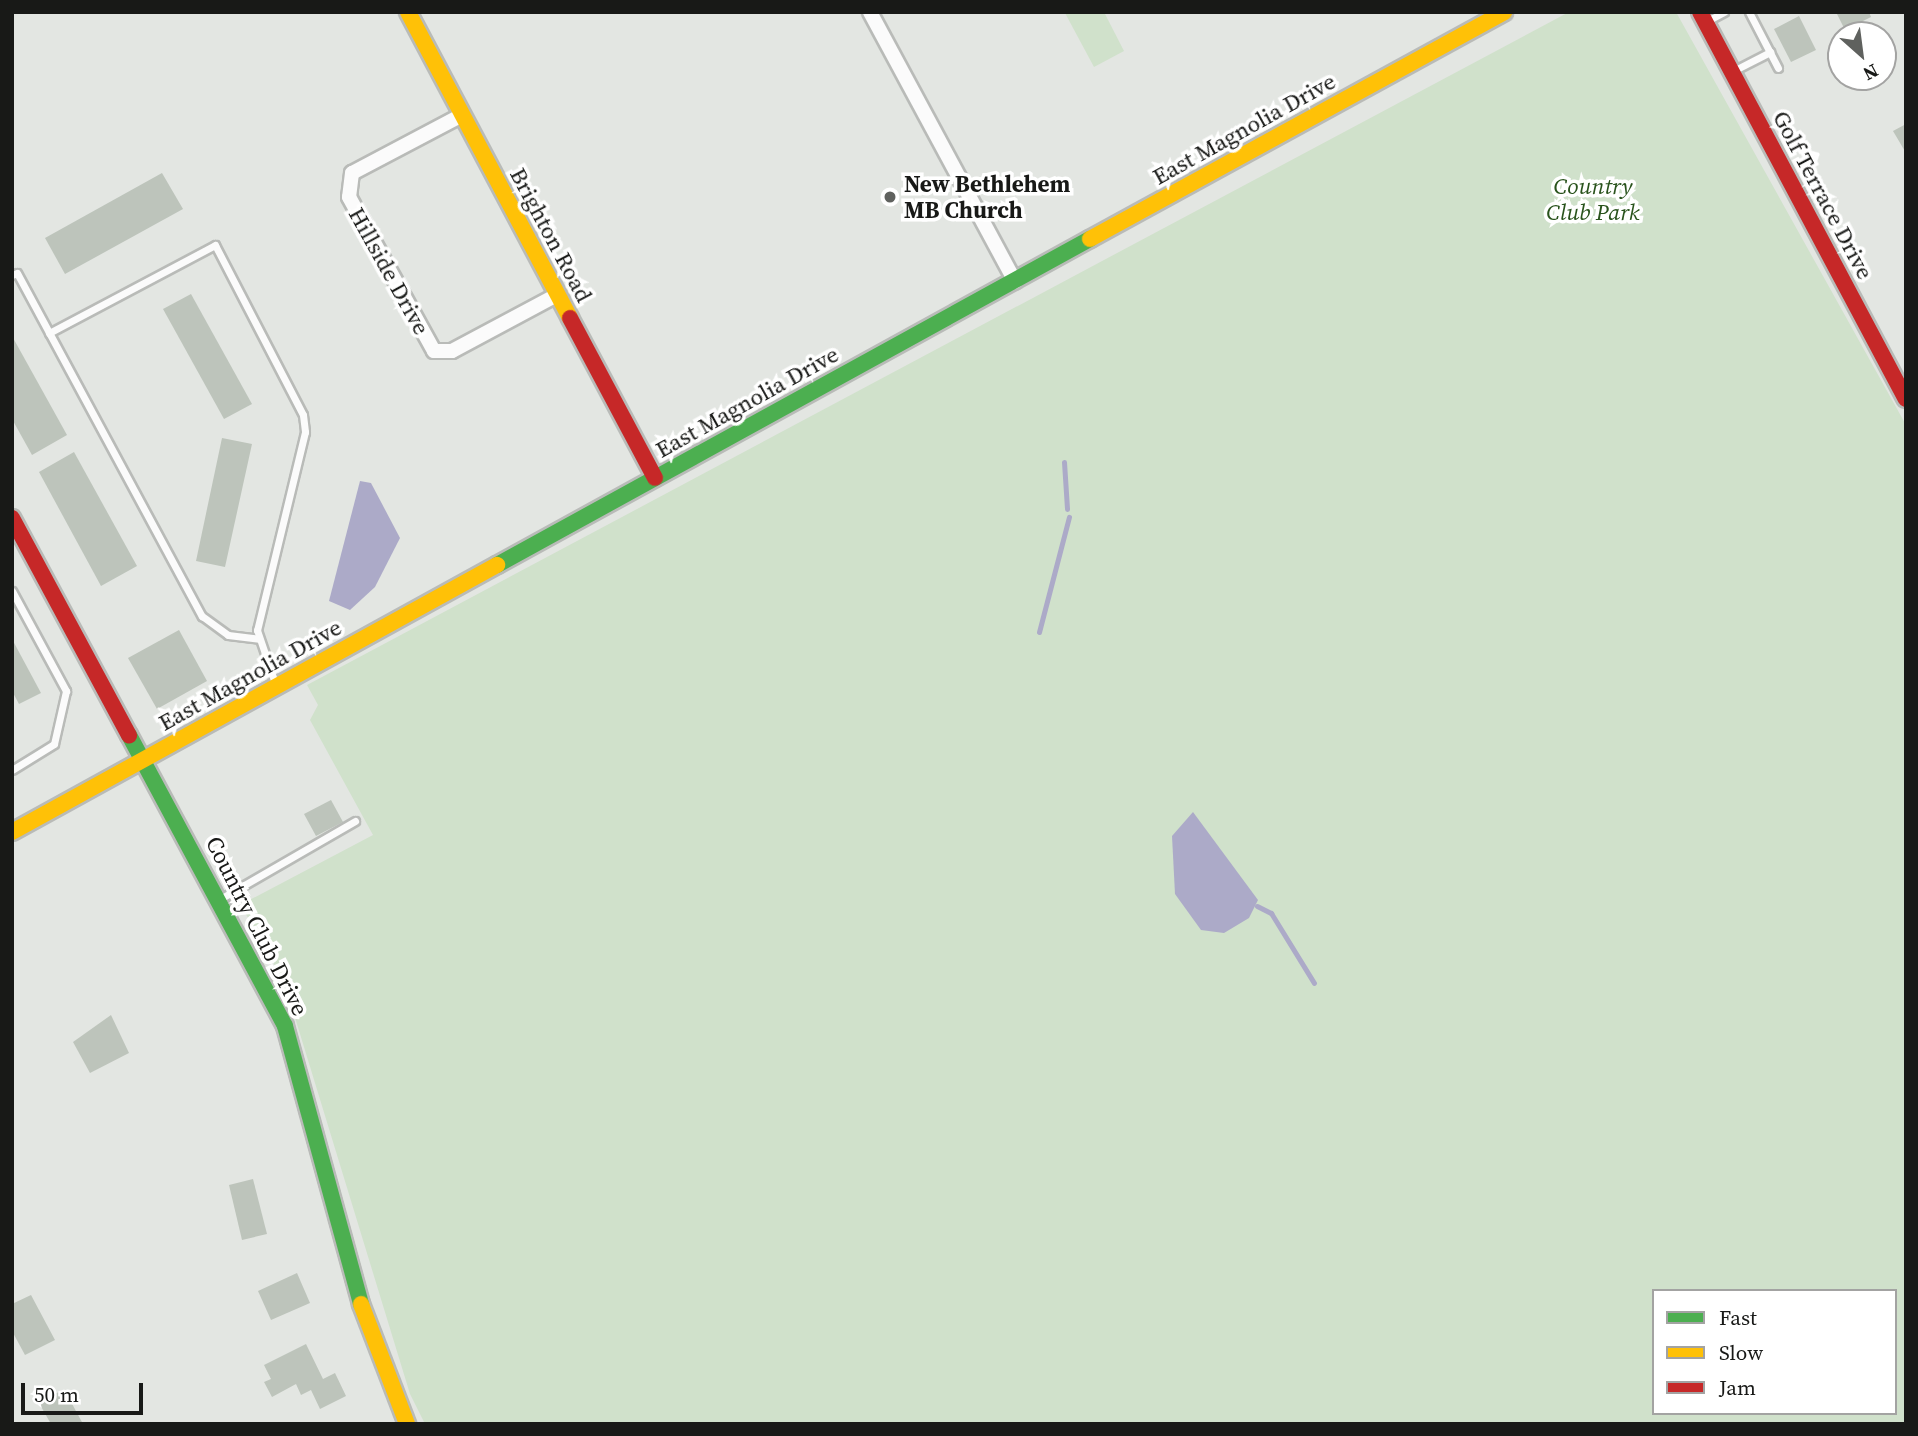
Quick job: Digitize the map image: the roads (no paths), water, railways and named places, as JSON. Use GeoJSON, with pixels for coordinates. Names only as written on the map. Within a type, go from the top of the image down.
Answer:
{"type":"FeatureCollection","features":[{"type":"Feature","properties":{"kind":"street","name":"Brighton Road"},"geometry":{"type":"LineString","coordinates":[[408,12],[655,478]]}},
{"type":"Feature","properties":{"kind":"street"},"geometry":{"type":"LineString","coordinates":[[870,12],[1014,281]]}},
{"type":"Feature","properties":{"kind":"street","name":"East Magnolia Drive"},"geometry":{"type":"LineString","coordinates":[[12,832],[1014,281],[1479,18],[1504,12]]}},
{"type":"Feature","properties":{"kind":"street","name":"Golf Terrace Drive"},"geometry":{"type":"LineString","coordinates":[[1703,17],[1906,399]]}},
{"type":"Feature","properties":{"kind":"street","name":"Hillside Drive"},"geometry":{"type":"LineString","coordinates":[[462,115],[352,173],[347,189],[434,351],[452,351],[557,295]]}},
{"type":"Feature","properties":{"kind":"street","name":"Country Club Drive"},"geometry":{"type":"LineString","coordinates":[[12,517],[285,1026],[366,1322],[407,1424]]}},
{"type":"Feature","properties":{"kind":"lane"},"geometry":{"type":"LineString","coordinates":[[1703,17],[1724,12]]}},
{"type":"Feature","properties":{"kind":"lane"},"geometry":{"type":"LineString","coordinates":[[1749,12],[1778,68]]}},
{"type":"Feature","properties":{"kind":"lane"},"geometry":{"type":"LineString","coordinates":[[1732,71],[1770,52]]}},
{"type":"Feature","properties":{"kind":"lane"},"geometry":{"type":"LineString","coordinates":[[49,332],[215,245],[296,399],[305,432],[259,639],[276,686]]}},
{"type":"Feature","properties":{"kind":"lane"},"geometry":{"type":"LineString","coordinates":[[12,275],[17,273],[202,616],[228,635],[259,639]]}},
{"type":"Feature","properties":{"kind":"lane"},"geometry":{"type":"LineString","coordinates":[[12,592],[66,691],[54,744],[12,770]]}},
{"type":"Feature","properties":{"kind":"lane"},"geometry":{"type":"LineString","coordinates":[[219,899],[355,821]]}},
{"type":"Feature","properties":{"kind":"water"},"geometry":{"type":"Polygon","coordinates":[[[360,481],[371,483],[400,538],[375,587],[350,610],[329,601],[360,481]]]}},
{"type":"Feature","properties":{"kind":"water"},"geometry":{"type":"Polygon","coordinates":[[[1193,812],[1258,900],[1249,918],[1224,933],[1201,930],[1175,894],[1172,836],[1193,812]]]}},
{"type":"Feature","properties":{"kind":"waterway"},"geometry":{"type":"LineString","coordinates":[[1064,462],[1067,509]]}},
{"type":"Feature","properties":{"kind":"waterway"},"geometry":{"type":"LineString","coordinates":[[1039,632],[1069,517]]}},
{"type":"Feature","properties":{"kind":"waterway"},"geometry":{"type":"LineString","coordinates":[[1257,906],[1271,913],[1314,983]]}},
{"type":"Feature","properties":{"kind":"place","name":"New Bethlehem MB Church"},"geometry":{"type":"Point","coordinates":[890,197]}},
{"type":"Feature","properties":{"kind":"park label","name":"Country Club Park"},"geometry":{"type":"Point","coordinates":[1593,199]}}]}
